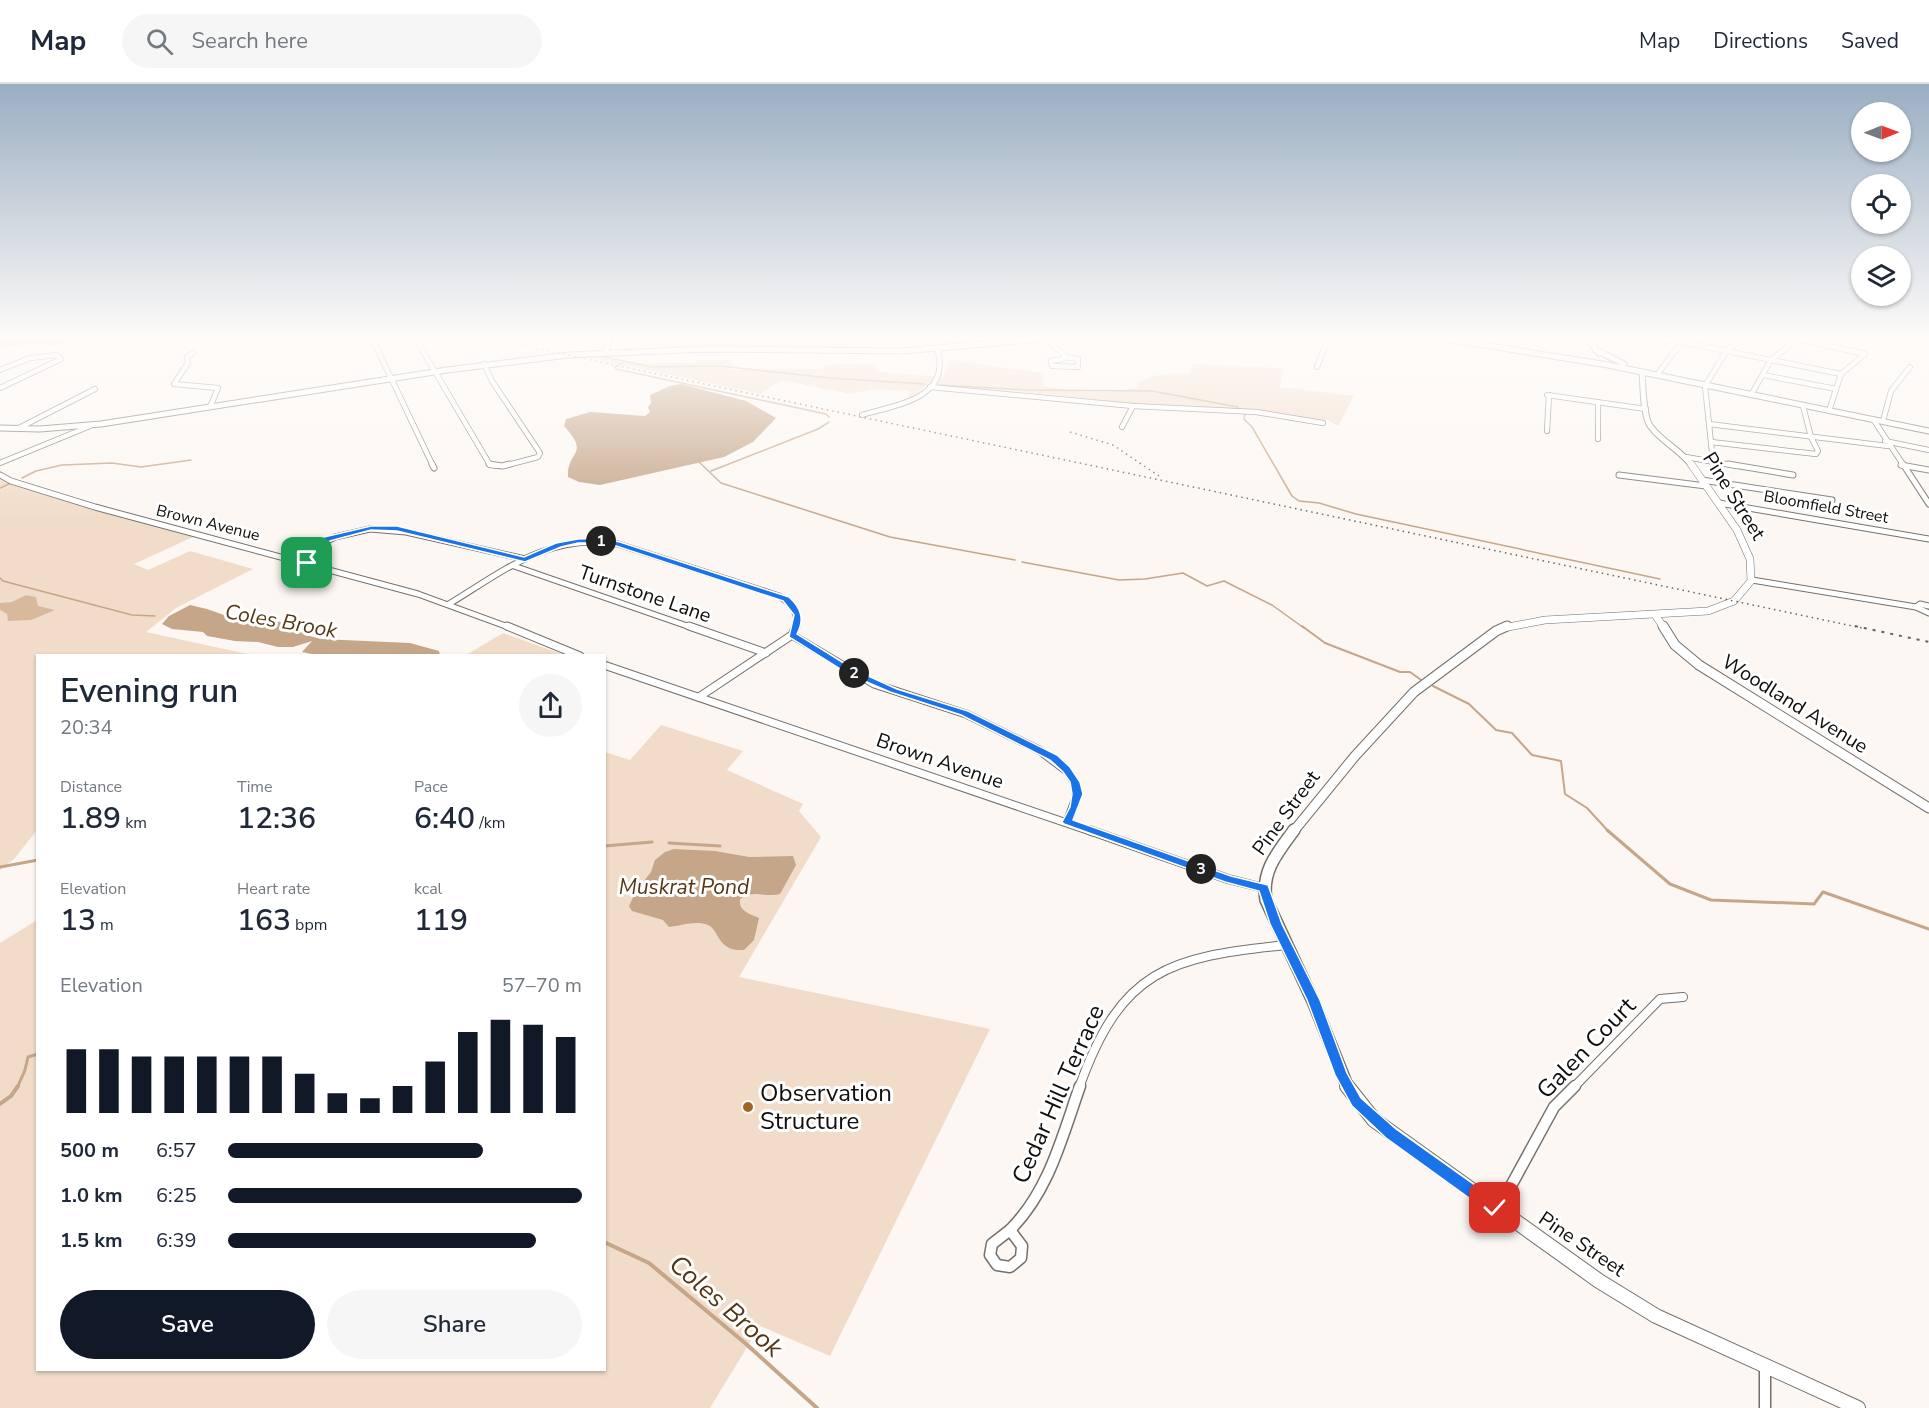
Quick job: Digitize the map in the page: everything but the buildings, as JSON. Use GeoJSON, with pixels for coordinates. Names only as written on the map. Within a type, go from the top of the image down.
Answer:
{"type":"FeatureCollection","features":[{"type":"Feature","properties":{"kind":"main road"},"geometry":{"type":"LineString","coordinates":[[0,428],[90,426],[267,398]]}},
{"type":"Feature","properties":{"kind":"main road","name":"Pine Street"},"geometry":{"type":"LineString","coordinates":[[1645,398],[1647,419],[1652,428],[1686,457],[1746,544],[1752,580],[1740,597],[1718,609],[1697,613],[1527,622],[1496,631],[1414,692],[1383,723],[1299,824],[1266,873],[1264,888],[1266,900],[1313,1000],[1341,1075],[1356,1102],[1391,1133],[1599,1281],[1656,1316],[1858,1408]]}},
{"type":"Feature","properties":{"kind":"main road"},"geometry":{"type":"LineString","coordinates":[[1764,398],[1929,431]]}},
{"type":"Feature","properties":{"kind":"main road","name":"Woodland Avenue"},"geometry":{"type":"LineString","coordinates":[[1656,616],[1675,645],[1699,666],[1929,808]]}},
{"type":"Feature","properties":{"kind":"street"},"geometry":{"type":"LineString","coordinates":[[17,429],[78,398]]}},
{"type":"Feature","properties":{"kind":"street"},"geometry":{"type":"LineString","coordinates":[[210,407],[214,398]]}},
{"type":"Feature","properties":{"kind":"street"},"geometry":{"type":"LineString","coordinates":[[400,398],[434,468]]}},
{"type":"Feature","properties":{"kind":"street"},"geometry":{"type":"LineString","coordinates":[[452,398],[490,465],[493,466],[540,456],[505,398]]}},
{"type":"Feature","properties":{"kind":"street"},"geometry":{"type":"LineString","coordinates":[[862,415],[912,401],[916,398]]}},
{"type":"Feature","properties":{"kind":"street"},"geometry":{"type":"LineString","coordinates":[[1045,398],[1133,406],[1256,412],[1323,423]]}},
{"type":"Feature","properties":{"kind":"street"},"geometry":{"type":"LineString","coordinates":[[1547,431],[1548,398]]}},
{"type":"Feature","properties":{"kind":"street"},"geometry":{"type":"LineString","coordinates":[[1568,398],[1646,409]]}},
{"type":"Feature","properties":{"kind":"street"},"geometry":{"type":"LineString","coordinates":[[1706,398],[1713,462]]}},
{"type":"Feature","properties":{"kind":"street"},"geometry":{"type":"LineString","coordinates":[[1829,411],[1833,398]]}},
{"type":"Feature","properties":{"kind":"street"},"geometry":{"type":"LineString","coordinates":[[1883,421],[1889,398]]}},
{"type":"Feature","properties":{"kind":"street"},"geometry":{"type":"LineString","coordinates":[[1598,402],[1598,439]]}},
{"type":"Feature","properties":{"kind":"street"},"geometry":{"type":"LineString","coordinates":[[1122,427],[1133,406]]}},
{"type":"Feature","properties":{"kind":"street"},"geometry":{"type":"LineString","coordinates":[[1711,442],[1810,455],[1818,451],[1811,437],[1803,406]]}},
{"type":"Feature","properties":{"kind":"street"},"geometry":{"type":"LineString","coordinates":[[1873,419],[1901,465],[1929,504]]}},
{"type":"Feature","properties":{"kind":"street"},"geometry":{"type":"LineString","coordinates":[[1709,424],[1811,437],[1887,443],[1929,450]]}},
{"type":"Feature","properties":{"kind":"street"},"geometry":{"type":"LineString","coordinates":[[0,463],[90,426]]}},
{"type":"Feature","properties":{"kind":"street"},"geometry":{"type":"LineString","coordinates":[[1686,457],[1793,475]]}},
{"type":"Feature","properties":{"kind":"street"},"geometry":{"type":"LineString","coordinates":[[1901,465],[1929,471]]}},
{"type":"Feature","properties":{"kind":"street","name":"Brown Avenue"},"geometry":{"type":"LineString","coordinates":[[0,475],[11,481],[95,507],[449,604],[575,654]]}},
{"type":"Feature","properties":{"kind":"street"},"geometry":{"type":"LineString","coordinates":[[1618,475],[1704,483],[1832,500]]}},
{"type":"Feature","properties":{"kind":"street","name":"Bloomfield Street"},"geometry":{"type":"LineString","coordinates":[[1719,503],[1929,539]]}},
{"type":"Feature","properties":{"kind":"street"},"geometry":{"type":"LineString","coordinates":[[291,559],[327,539],[385,527],[525,559]]}},
{"type":"Feature","properties":{"kind":"street"},"geometry":{"type":"LineString","coordinates":[[449,604],[546,548],[571,542],[597,540],[618,544],[786,599],[794,606],[798,615],[797,626],[792,635],[699,697]]}},
{"type":"Feature","properties":{"kind":"street","name":"Turnstone Lane"},"geometry":{"type":"LineString","coordinates":[[514,566],[766,653]]}},
{"type":"Feature","properties":{"kind":"street"},"geometry":{"type":"LineString","coordinates":[[1752,580],[1916,607],[1929,613]]}},
{"type":"Feature","properties":{"kind":"street"},"geometry":{"type":"LineString","coordinates":[[1916,607],[1920,604],[1929,606]]}},
{"type":"Feature","properties":{"kind":"street"},"geometry":{"type":"LineString","coordinates":[[792,635],[874,683],[965,713],[1053,758],[1067,770],[1075,782],[1077,794],[1075,807],[1067,822]]}},
{"type":"Feature","properties":{"kind":"street","name":"Brown Avenue"},"geometry":{"type":"LineString","coordinates":[[606,666],[1228,879],[1264,888]]}},
{"type":"Feature","properties":{"kind":"street","name":"Cedar Hill Terrace"},"geometry":{"type":"LineString","coordinates":[[1010,1230],[1022,1219],[1040,1192],[1094,1052],[1117,1006],[1138,986],[1176,965],[1194,959],[1286,945]]}},
{"type":"Feature","properties":{"kind":"street","name":"Galen Court"},"geometry":{"type":"LineString","coordinates":[[1495,1208],[1509,1192],[1523,1168],[1541,1125],[1554,1107],[1660,999],[1683,997]]}},
{"type":"Feature","properties":{"kind":"street"},"geometry":{"type":"LineString","coordinates":[[1765,1366],[1765,1408]]}},
{"type":"Feature","properties":{"kind":"shaded area"},"geometry":{"type":"Polygon","coordinates":[[[1079,398],[1353,398],[1338,426],[1328,420],[1309,420],[1258,410],[1140,404],[1079,398]]]}},
{"type":"Feature","properties":{"kind":"shaded area"},"geometry":{"type":"Polygon","coordinates":[[[0,480],[100,512],[193,537],[134,564],[148,570],[190,551],[253,569],[176,608],[146,632],[247,654],[36,654],[36,831],[14,859],[0,870],[0,480]]]}},
{"type":"Feature","properties":{"kind":"shaded area"},"geometry":{"type":"Polygon","coordinates":[[[26,595],[36,597],[38,606],[55,610],[31,620],[8,621],[7,614],[0,610],[0,603],[12,602],[26,595]]]}},
{"type":"Feature","properties":{"kind":"shaded area"},"geometry":{"type":"Polygon","coordinates":[[[503,633],[561,654],[468,654],[503,633]]]}},
{"type":"Feature","properties":{"kind":"shaded area"},"geometry":{"type":"Polygon","coordinates":[[[661,725],[743,751],[727,770],[803,804],[799,811],[821,837],[739,977],[990,1029],[830,1356],[760,1326],[710,1408],[0,1408],[0,943],[36,921],[36,1371],[606,1371],[606,752],[630,760],[661,725]]]}},
{"type":"Feature","properties":{"kind":"water"},"geometry":{"type":"Polygon","coordinates":[[[650,398],[734,398],[746,401],[776,418],[753,442],[724,457],[600,485],[579,482],[568,477],[571,461],[577,448],[572,436],[564,426],[566,419],[590,412],[645,416],[650,412],[648,407],[651,403],[650,398]]]}},
{"type":"Feature","properties":{"kind":"water"},"geometry":{"type":"Polygon","coordinates":[[[190,605],[235,619],[281,622],[306,635],[321,639],[410,643],[439,651],[440,654],[312,654],[302,652],[312,641],[293,647],[278,647],[258,642],[235,641],[207,636],[203,632],[172,629],[162,624],[169,616],[190,605]]]}},
{"type":"Feature","properties":{"kind":"water","name":"Muskrat Pond"},"geometry":{"type":"Polygon","coordinates":[[[674,849],[715,851],[749,857],[793,856],[796,865],[780,894],[755,894],[740,899],[743,909],[759,918],[754,940],[744,950],[735,950],[724,944],[708,925],[693,923],[669,927],[663,920],[632,911],[629,906],[636,891],[651,872],[655,860],[665,852],[674,849]]]}},
{"type":"Feature","properties":{"kind":"waterway"},"geometry":{"type":"LineString","coordinates":[[750,398],[826,414],[829,417]]}},
{"type":"Feature","properties":{"kind":"waterway"},"geometry":{"type":"LineString","coordinates":[[1188,398],[1238,407]]}},
{"type":"Feature","properties":{"kind":"waterway"},"geometry":{"type":"LineString","coordinates":[[1245,413],[1244,419],[1252,427],[1292,496],[1299,501],[1319,503],[1356,514],[1660,579]]}},
{"type":"Feature","properties":{"kind":"waterway"},"geometry":{"type":"LineString","coordinates":[[711,471],[818,429],[829,422]]}},
{"type":"Feature","properties":{"kind":"waterway"},"geometry":{"type":"LineString","coordinates":[[22,478],[36,471],[62,465],[112,463],[141,467],[191,460]]}},
{"type":"Feature","properties":{"kind":"waterway"},"geometry":{"type":"LineString","coordinates":[[699,462],[721,483],[890,537],[1015,560]]}},
{"type":"Feature","properties":{"kind":"waterway"},"geometry":{"type":"LineString","coordinates":[[0,488],[9,484]]}},
{"type":"Feature","properties":{"kind":"waterway"},"geometry":{"type":"LineString","coordinates":[[1022,562],[1119,580],[1145,579],[1183,573],[1207,586],[1224,581],[1272,605],[1304,628]]}},
{"type":"Feature","properties":{"kind":"waterway","name":"Coles Brook"},"geometry":{"type":"LineString","coordinates":[[0,578],[3,581],[132,615],[155,616]]}},
{"type":"Feature","properties":{"kind":"waterway"},"geometry":{"type":"LineString","coordinates":[[1302,626],[1325,643],[1400,672],[1410,672],[1421,680]]}},
{"type":"Feature","properties":{"kind":"waterway"},"geometry":{"type":"LineString","coordinates":[[1433,686],[1469,704],[1496,730],[1512,733],[1532,755],[1561,761],[1565,794],[1587,808],[1608,831]]}},
{"type":"Feature","properties":{"kind":"waterway"},"geometry":{"type":"LineString","coordinates":[[1608,831],[1670,884],[1711,900],[1814,904],[1823,892],[1929,929]]}},
{"type":"Feature","properties":{"kind":"waterway"},"geometry":{"type":"LineString","coordinates":[[606,846],[652,842]]}},
{"type":"Feature","properties":{"kind":"waterway"},"geometry":{"type":"LineString","coordinates":[[669,843],[720,846]]}},
{"type":"Feature","properties":{"kind":"waterway","name":"Coles Brook"},"geometry":{"type":"LineString","coordinates":[[0,867],[36,860]]}},
{"type":"Feature","properties":{"kind":"waterway","name":"Coles Brook"},"geometry":{"type":"LineString","coordinates":[[18,1086],[28,1057],[36,1055]]}},
{"type":"Feature","properties":{"kind":"waterway","name":"Coles Brook"},"geometry":{"type":"LineString","coordinates":[[0,1104],[11,1096],[18,1086]]}},
{"type":"Feature","properties":{"kind":"waterway","name":"Coles Brook"},"geometry":{"type":"LineString","coordinates":[[606,1243],[649,1263],[745,1343],[817,1408]]}},
{"type":"Feature","properties":{"kind":"railway"},"geometry":{"type":"LineString","coordinates":[[770,398],[1862,628]]}},
{"type":"Feature","properties":{"kind":"railway"},"geometry":{"type":"LineString","coordinates":[[1070,432],[1113,445],[1159,476]]}},
{"type":"Feature","properties":{"kind":"railway"},"geometry":{"type":"LineString","coordinates":[[1855,626],[1929,642]]}},
{"type":"Feature","properties":{"kind":"place","name":"Observation Structure"},"geometry":{"type":"Point","coordinates":[748,1107]}},
{"type":"Feature","properties":{"kind":"route"},"geometry":{"type":"LineString","coordinates":[[307,563],[291,559],[327,539],[371,528],[397,528],[525,559],[546,548],[592,540],[618,544],[786,599],[791,602],[798,615],[797,626],[792,635],[852,672],[874,683],[965,713],[1053,758],[1067,770],[1075,782],[1077,794],[1075,807],[1067,822],[1228,879],[1264,888],[1266,900],[1276,924],[1300,970],[1341,1075],[1356,1102],[1391,1133],[1495,1208]]}}]}
